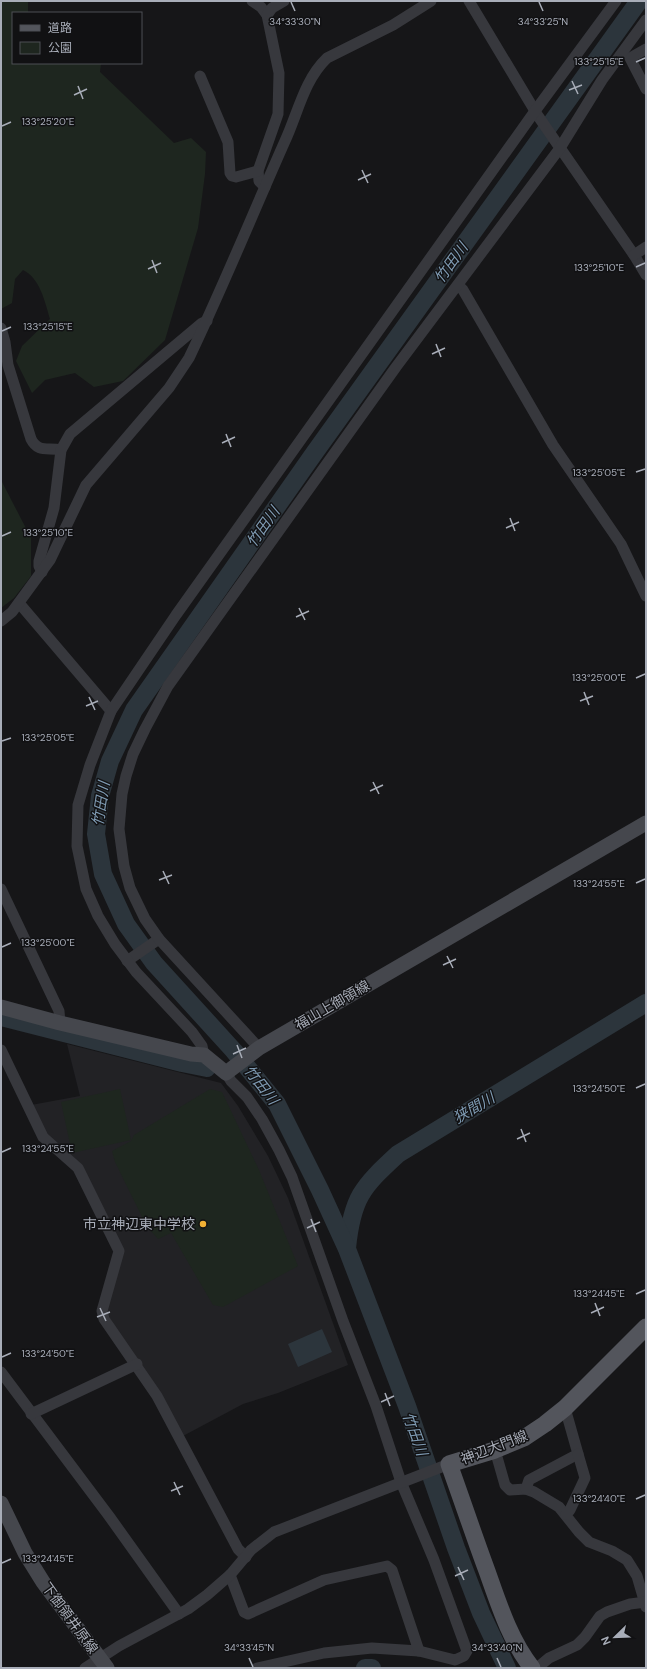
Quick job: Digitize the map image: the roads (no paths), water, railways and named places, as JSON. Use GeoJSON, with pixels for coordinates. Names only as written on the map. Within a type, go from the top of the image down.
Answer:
{"type":"FeatureCollection","features":[{"type":"Feature","properties":{"kind":"main road","name":"福山上御領線"},"geometry":{"type":"LineString","coordinates":[[228,1071],[257,1049],[646,823]]}},
{"type":"Feature","properties":{"kind":"main road"},"geometry":{"type":"LineString","coordinates":[[1,1007],[60,1023],[191,1054],[204,1055],[228,1071]]}},
{"type":"Feature","properties":{"kind":"main road","name":"神辺大門線"},"geometry":{"type":"LineString","coordinates":[[532,1668],[515,1641],[499,1604],[447,1465],[495,1450],[524,1438],[565,1408],[644,1334]]}},
{"type":"Feature","properties":{"kind":"main road","name":"下御領井原線"},"geometry":{"type":"LineString","coordinates":[[1,1503],[25,1553],[43,1582],[103,1663]]}},
{"type":"Feature","properties":{"kind":"street"},"geometry":{"type":"LineString","coordinates":[[252,1],[261,7],[267,15],[279,73],[278,114],[258,171],[259,181],[265,187]]}},
{"type":"Feature","properties":{"kind":"street"},"geometry":{"type":"LineString","coordinates":[[267,15],[272,8],[284,1]]}},
{"type":"Feature","properties":{"kind":"street"},"geometry":{"type":"LineString","coordinates":[[1,621],[12,612],[50,560],[86,485],[170,388],[189,358],[207,321],[311,78],[318,67],[326,58],[393,25],[431,1]]}},
{"type":"Feature","properties":{"kind":"street"},"geometry":{"type":"LineString","coordinates":[[469,1],[536,113],[634,255],[646,276]]}},
{"type":"Feature","properties":{"kind":"street"},"geometry":{"type":"LineString","coordinates":[[204,1055],[202,1046],[192,1032],[115,944],[98,916],[89,895],[77,846],[78,805],[90,765],[111,711],[176,615],[616,1]]}},
{"type":"Feature","properties":{"kind":"street"},"geometry":{"type":"LineString","coordinates":[[257,1049],[157,940],[130,888],[124,866],[119,829],[122,794],[133,754],[168,686],[396,367],[458,285],[646,20]]}},
{"type":"Feature","properties":{"kind":"street"},"geometry":{"type":"LineString","coordinates":[[602,80],[630,58],[646,49]]}},
{"type":"Feature","properties":{"kind":"street"},"geometry":{"type":"LineString","coordinates":[[630,58],[646,89]]}},
{"type":"Feature","properties":{"kind":"street"},"geometry":{"type":"LineString","coordinates":[[200,76],[228,142],[230,173],[232,176],[236,177],[258,171]]}},
{"type":"Feature","properties":{"kind":"street"},"geometry":{"type":"LineString","coordinates":[[634,255],[646,247]]}},
{"type":"Feature","properties":{"kind":"street"},"geometry":{"type":"LineString","coordinates":[[458,285],[463,290],[553,445],[621,544],[646,596]]}},
{"type":"Feature","properties":{"kind":"street"},"geometry":{"type":"LineString","coordinates":[[42,572],[39,566],[39,561],[54,508],[61,450],[70,434],[156,360],[202,323],[207,321]]}},
{"type":"Feature","properties":{"kind":"street"},"geometry":{"type":"LineString","coordinates":[[1,328],[5,342],[8,365],[30,439],[34,446],[39,448],[61,450]]}},
{"type":"Feature","properties":{"kind":"street"},"geometry":{"type":"LineString","coordinates":[[19,603],[111,711]]}},
{"type":"Feature","properties":{"kind":"street"},"geometry":{"type":"LineString","coordinates":[[1,889],[59,1011],[60,1023]]}},
{"type":"Feature","properties":{"kind":"street"},"geometry":{"type":"LineString","coordinates":[[129,960],[157,940]]}},
{"type":"Feature","properties":{"kind":"street"},"geometry":{"type":"LineString","coordinates":[[1,1050],[43,1137],[78,1168],[119,1251],[102,1311],[104,1318],[137,1364],[157,1396],[238,1549],[246,1557]]}},
{"type":"Feature","properties":{"kind":"street"},"geometry":{"type":"LineString","coordinates":[[228,1071],[231,1081],[247,1097],[262,1119],[292,1177],[466,1650],[464,1656],[455,1660],[419,1651],[372,1648],[324,1652],[257,1668]]}},
{"type":"Feature","properties":{"kind":"street"},"geometry":{"type":"LineString","coordinates":[[31,1414],[137,1364]]}},
{"type":"Feature","properties":{"kind":"street"},"geometry":{"type":"LineString","coordinates":[[1,1372],[31,1414],[109,1516],[179,1614]]}},
{"type":"Feature","properties":{"kind":"street"},"geometry":{"type":"LineString","coordinates":[[565,1408],[585,1478],[570,1510],[566,1514]]}},
{"type":"Feature","properties":{"kind":"street"},"geometry":{"type":"LineString","coordinates":[[495,1450],[505,1485],[510,1490],[526,1490],[534,1492],[558,1507],[566,1514],[579,1532],[589,1542],[612,1551],[627,1560],[637,1576],[645,1603],[607,1612],[600,1616],[585,1637],[577,1644],[549,1658],[537,1668]]}},
{"type":"Feature","properties":{"kind":"street"},"geometry":{"type":"LineString","coordinates":[[526,1490],[529,1480],[578,1454]]}},
{"type":"Feature","properties":{"kind":"street"},"geometry":{"type":"LineString","coordinates":[[84,1668],[103,1663],[207,1595],[230,1575],[252,1550],[274,1532],[283,1527],[447,1465]]}},
{"type":"Feature","properties":{"kind":"street"},"geometry":{"type":"LineString","coordinates":[[230,1575],[244,1612],[248,1614],[324,1580],[387,1566],[392,1570],[419,1651]]}},
{"type":"Feature","properties":{"kind":"waterway","name":"竹田川"},"geometry":{"type":"LineString","coordinates":[[507,1668],[481,1613],[456,1548],[407,1406],[347,1249],[320,1190],[277,1104],[234,1051],[154,963],[126,924],[103,874],[96,834],[100,796],[110,761],[134,710],[315,452],[639,1]]}},
{"type":"Feature","properties":{"kind":"waterway","name":"狭間川"},"geometry":{"type":"LineString","coordinates":[[347,1248],[352,1217],[361,1195],[367,1185],[398,1154],[646,1003]]}},
{"type":"Feature","properties":{"kind":"waterway"},"geometry":{"type":"LineString","coordinates":[[1,1017],[207,1068]]}},
{"type":"Feature","properties":{"kind":"waterway"},"geometry":{"type":"LineString","coordinates":[[365,1668],[372,1668]]}},
{"type":"Feature","properties":{"kind":"place","name":"市立神辺東中学校"},"geometry":{"type":"Point","coordinates":[203,1224]}}]}
